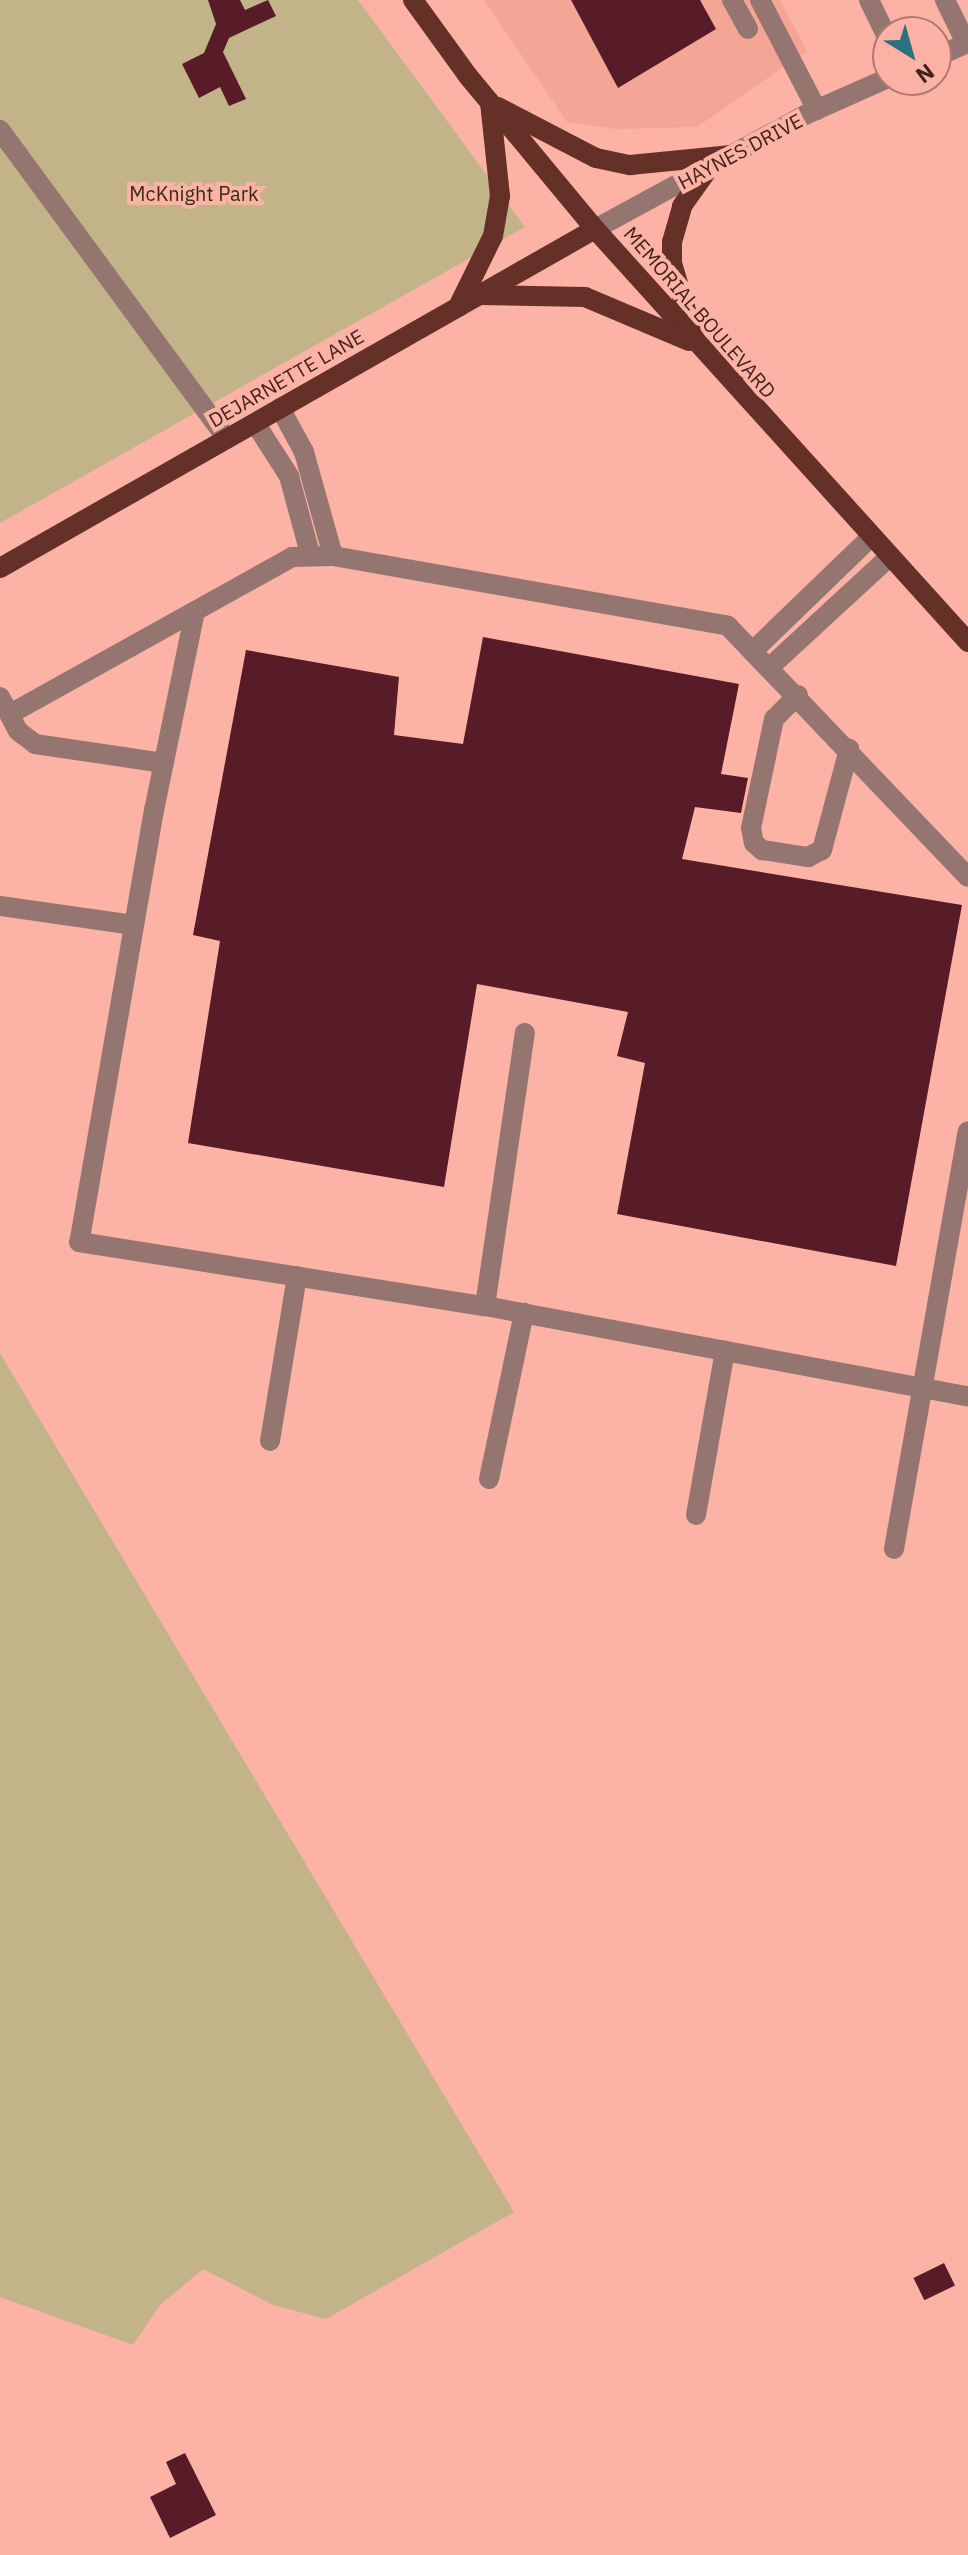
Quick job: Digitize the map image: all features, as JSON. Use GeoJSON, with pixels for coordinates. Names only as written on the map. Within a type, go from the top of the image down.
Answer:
{"type":"FeatureCollection","features":[{"type":"Feature","properties":{"kind":"main road","name":"MEMORIAL BOULEVARD"},"geometry":{"type":"LineString","coordinates":[[422,3],[490,103],[595,229],[968,642]]}},
{"type":"Feature","properties":{"kind":"main road"},"geometry":{"type":"LineString","coordinates":[[490,103],[596,158],[663,164],[732,155]]}},
{"type":"Feature","properties":{"kind":"main road"},"geometry":{"type":"LineString","coordinates":[[458,307],[493,236],[500,196],[490,103]]}},
{"type":"Feature","properties":{"kind":"main road"},"geometry":{"type":"LineString","coordinates":[[696,344],[672,263],[672,242],[682,206],[709,168]]}},
{"type":"Feature","properties":{"kind":"main road","name":"DEJARNETTE LANE"},"geometry":{"type":"LineString","coordinates":[[0,568],[595,229]]}},
{"type":"Feature","properties":{"kind":"main road"},"geometry":{"type":"LineString","coordinates":[[479,295],[585,297],[696,344]]}},
{"type":"Feature","properties":{"kind":"street"},"geometry":{"type":"LineString","coordinates":[[732,0],[748,29]]}},
{"type":"Feature","properties":{"kind":"street"},"geometry":{"type":"LineString","coordinates":[[760,0],[817,110]]}},
{"type":"Feature","properties":{"kind":"street"},"geometry":{"type":"LineString","coordinates":[[945,0],[967,43]]}},
{"type":"Feature","properties":{"kind":"street","name":"HAYNES DRIVE"},"geometry":{"type":"LineString","coordinates":[[595,229],[817,110],[872,85]]}},
{"type":"Feature","properties":{"kind":"street"},"geometry":{"type":"LineString","coordinates":[[0,130],[227,439]]}},
{"type":"Feature","properties":{"kind":"street"},"geometry":{"type":"LineString","coordinates":[[280,408],[304,452],[333,556]]}},
{"type":"Feature","properties":{"kind":"street"},"geometry":{"type":"LineString","coordinates":[[255,423],[289,476],[310,554]]}},
{"type":"Feature","properties":{"kind":"street"},"geometry":{"type":"LineString","coordinates":[[755,649],[871,537]]}},
{"type":"Feature","properties":{"kind":"street"},"geometry":{"type":"LineString","coordinates":[[164,763],[35,744],[18,731],[5,706],[195,611],[292,557],[310,554],[333,556],[728,626],[755,649],[968,877]]}},
{"type":"Feature","properties":{"kind":"street"},"geometry":{"type":"LineString","coordinates":[[771,666],[889,557]]}},
{"type":"Feature","properties":{"kind":"street"},"geometry":{"type":"LineString","coordinates":[[195,611],[134,925],[79,1242],[485,1306],[968,1396]]}},
{"type":"Feature","properties":{"kind":"street"},"geometry":{"type":"LineString","coordinates":[[798,695],[774,719],[751,828],[754,843],[762,850],[808,857],[822,850],[849,749]]}},
{"type":"Feature","properties":{"kind":"street"},"geometry":{"type":"LineString","coordinates":[[0,906],[134,925]]}},
{"type":"Feature","properties":{"kind":"street"},"geometry":{"type":"LineString","coordinates":[[485,1306],[525,1033]]}},
{"type":"Feature","properties":{"kind":"street"},"geometry":{"type":"LineString","coordinates":[[894,1549],[968,1131]]}},
{"type":"Feature","properties":{"kind":"street"},"geometry":{"type":"LineString","coordinates":[[270,1441],[297,1276]]}},
{"type":"Feature","properties":{"kind":"street"},"geometry":{"type":"LineString","coordinates":[[489,1479],[524,1313]]}},
{"type":"Feature","properties":{"kind":"street"},"geometry":{"type":"LineString","coordinates":[[696,1515],[725,1351]]}},
{"type":"Feature","properties":{"kind":"shaded area"},"geometry":{"type":"Polygon","coordinates":[[[484,0],[780,0],[807,51],[697,127],[616,129],[567,122],[484,0]]]}},
{"type":"Feature","properties":{"kind":"green space","name":"McKnight Park"},"geometry":{"type":"Polygon","coordinates":[[[0,0],[358,0],[525,227],[0,523],[0,0]]]}},
{"type":"Feature","properties":{"kind":"green space"},"geometry":{"type":"Polygon","coordinates":[[[0,1353],[514,2212],[326,2319],[273,2305],[203,2269],[160,2305],[133,2345],[0,2297],[0,1353]]]}},
{"type":"Feature","properties":{"kind":"building"},"geometry":{"type":"Polygon","coordinates":[[[208,0],[240,0],[245,10],[268,0],[276,16],[229,38],[223,52],[246,99],[229,106],[220,87],[199,98],[182,64],[204,53],[216,24],[208,0]]]}},
{"type":"Feature","properties":{"kind":"building"},"geometry":{"type":"Polygon","coordinates":[[[571,0],[700,0],[716,29],[618,88],[571,0]]]}},
{"type":"Feature","properties":{"kind":"building"},"geometry":{"type":"Polygon","coordinates":[[[483,637],[739,684],[721,774],[748,778],[741,813],[695,807],[682,859],[962,905],[896,1266],[617,1214],[645,1063],[617,1056],[628,1012],[477,984],[444,1187],[188,1143],[220,941],[193,935],[246,650],[399,677],[394,735],[463,744],[483,637]]]}},
{"type":"Feature","properties":{"kind":"building"},"geometry":{"type":"Polygon","coordinates":[[[944,2263],[955,2285],[924,2300],[913,2278],[944,2263]]]}},
{"type":"Feature","properties":{"kind":"building"},"geometry":{"type":"Polygon","coordinates":[[[185,2453],[216,2515],[170,2538],[150,2497],[176,2484],[166,2462],[185,2453]]]}}]}
